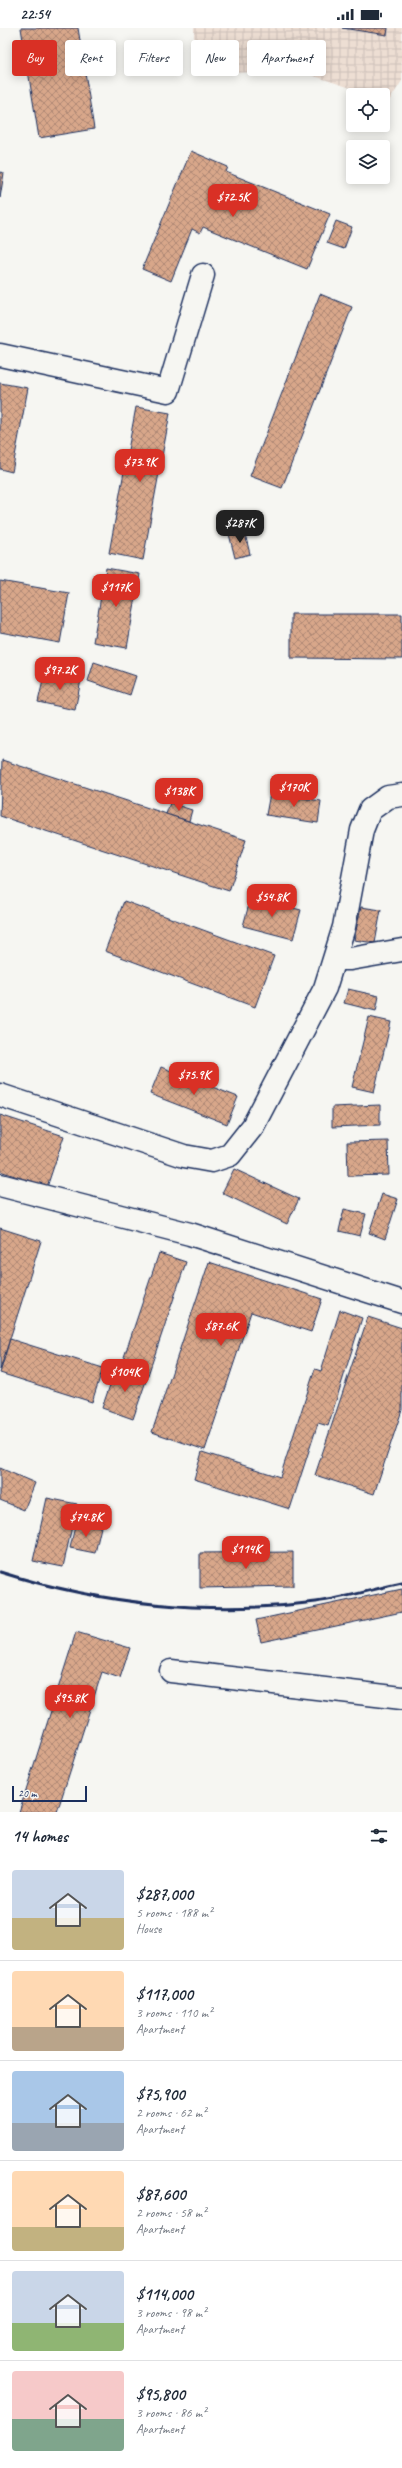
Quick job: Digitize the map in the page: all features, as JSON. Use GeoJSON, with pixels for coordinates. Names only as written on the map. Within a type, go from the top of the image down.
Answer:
{"type":"FeatureCollection","features":[{"type":"Feature","properties":{"kind":"street"},"geometry":{"type":"LineString","coordinates":[[0,355],[168,391],[203,276]]}},
{"type":"Feature","properties":{"kind":"street"},"geometry":{"type":"LineString","coordinates":[[0,1095],[184,1156],[212,1161],[230,1155],[253,1126],[325,988],[344,927],[362,830],[370,810],[388,797],[402,795]]}},
{"type":"Feature","properties":{"kind":"street"},"geometry":{"type":"LineString","coordinates":[[334,959],[350,959],[402,950]]}},
{"type":"Feature","properties":{"kind":"street"},"geometry":{"type":"LineString","coordinates":[[0,1185],[190,1234],[402,1302]]}},
{"type":"Feature","properties":{"kind":"street"},"geometry":{"type":"LineString","coordinates":[[171,1671],[402,1698]]}},
{"type":"Feature","properties":{"kind":"shaded area"},"geometry":{"type":"Polygon","coordinates":[[[194,28],[402,28],[402,81],[390,99],[390,88],[351,88],[314,76],[326,76],[326,40],[247,40],[247,72],[239,73],[239,40],[194,40],[194,28]]]}},
{"type":"Feature","properties":{"kind":"building"},"geometry":{"type":"Polygon","coordinates":[[[21,28],[78,28],[80,40],[65,40],[65,76],[86,76],[94,129],[39,138],[29,76],[57,76],[57,40],[23,40],[21,28]]]}},
{"type":"Feature","properties":{"kind":"building"},"geometry":{"type":"Polygon","coordinates":[[[342,28],[388,28],[387,35],[342,28]]]}},
{"type":"Feature","properties":{"kind":"building"},"geometry":{"type":"Polygon","coordinates":[[[191,151],[228,167],[226,172],[330,214],[307,269],[203,227],[200,233],[192,229],[171,281],[142,269],[191,151]]]}},
{"type":"Feature","properties":{"kind":"building"},"geometry":{"type":"Polygon","coordinates":[[[0,172],[4,173],[0,198],[0,172]]]}},
{"type":"Feature","properties":{"kind":"building"},"geometry":{"type":"Polygon","coordinates":[[[336,221],[352,227],[344,249],[327,243],[336,221]]]}},
{"type":"Feature","properties":{"kind":"building"},"geometry":{"type":"Polygon","coordinates":[[[320,294],[352,307],[282,488],[250,476],[320,294]]]}},
{"type":"Feature","properties":{"kind":"building"},"geometry":{"type":"Polygon","coordinates":[[[0,383],[28,388],[12,472],[0,469],[0,383]]]}},
{"type":"Feature","properties":{"kind":"building"},"geometry":{"type":"Polygon","coordinates":[[[136,407],[170,413],[143,560],[109,553],[136,407]]]}},
{"type":"Feature","properties":{"kind":"building"},"geometry":{"type":"Polygon","coordinates":[[[244,530],[250,554],[235,558],[229,534],[244,530]]]}},
{"type":"Feature","properties":{"kind":"building"},"geometry":{"type":"Polygon","coordinates":[[[106,568],[140,574],[127,648],[93,642],[106,568]]]}},
{"type":"Feature","properties":{"kind":"building"},"geometry":{"type":"Polygon","coordinates":[[[0,581],[69,593],[60,643],[0,632],[0,581]]]}},
{"type":"Feature","properties":{"kind":"building"},"geometry":{"type":"Polygon","coordinates":[[[291,614],[402,614],[402,659],[291,658],[291,614]]]}},
{"type":"Feature","properties":{"kind":"building"},"geometry":{"type":"Polygon","coordinates":[[[94,662],[136,676],[130,695],[88,681],[94,662]]]}},
{"type":"Feature","properties":{"kind":"building"},"geometry":{"type":"Polygon","coordinates":[[[45,672],[81,680],[75,710],[38,702],[45,672]]]}},
{"type":"Feature","properties":{"kind":"building"},"geometry":{"type":"Polygon","coordinates":[[[2,760],[246,840],[229,891],[0,816],[2,760]]]}},
{"type":"Feature","properties":{"kind":"building"},"geometry":{"type":"Polygon","coordinates":[[[270,793],[321,801],[318,823],[266,815],[270,793]]]}},
{"type":"Feature","properties":{"kind":"building"},"geometry":{"type":"Polygon","coordinates":[[[170,803],[192,810],[189,821],[166,814],[170,803]]]}},
{"type":"Feature","properties":{"kind":"building"},"geometry":{"type":"Polygon","coordinates":[[[251,897],[301,910],[293,939],[243,926],[251,897]]]}},
{"type":"Feature","properties":{"kind":"building"},"geometry":{"type":"Polygon","coordinates":[[[124,901],[274,956],[255,1007],[105,951],[124,901]]]}},
{"type":"Feature","properties":{"kind":"building"},"geometry":{"type":"Polygon","coordinates":[[[361,907],[381,910],[375,943],[354,940],[361,907]]]}},
{"type":"Feature","properties":{"kind":"building"},"geometry":{"type":"Polygon","coordinates":[[[348,989],[379,996],[376,1011],[344,1003],[348,989]]]}},
{"type":"Feature","properties":{"kind":"building"},"geometry":{"type":"Polygon","coordinates":[[[369,1017],[391,1022],[374,1092],[352,1087],[369,1017]]]}},
{"type":"Feature","properties":{"kind":"building"},"geometry":{"type":"Polygon","coordinates":[[[161,1067],[238,1097],[227,1124],[150,1094],[161,1067]]]}},
{"type":"Feature","properties":{"kind":"building"},"geometry":{"type":"Polygon","coordinates":[[[380,1105],[380,1125],[332,1127],[332,1107],[380,1105]]]}},
{"type":"Feature","properties":{"kind":"building"},"geometry":{"type":"Polygon","coordinates":[[[0,1115],[64,1136],[47,1187],[0,1171],[0,1115]]]}},
{"type":"Feature","properties":{"kind":"building"},"geometry":{"type":"Polygon","coordinates":[[[388,1141],[389,1175],[348,1176],[347,1142],[388,1141]]]}},
{"type":"Feature","properties":{"kind":"building"},"geometry":{"type":"Polygon","coordinates":[[[234,1169],[299,1199],[287,1224],[222,1193],[234,1169]]]}},
{"type":"Feature","properties":{"kind":"building"},"geometry":{"type":"Polygon","coordinates":[[[382,1194],[398,1199],[385,1239],[369,1233],[382,1194]]]}},
{"type":"Feature","properties":{"kind":"building"},"geometry":{"type":"Polygon","coordinates":[[[344,1209],[366,1214],[360,1236],[339,1231],[344,1209]]]}},
{"type":"Feature","properties":{"kind":"building"},"geometry":{"type":"Polygon","coordinates":[[[0,1228],[41,1241],[0,1370],[0,1228]]]}},
{"type":"Feature","properties":{"kind":"building"},"geometry":{"type":"Polygon","coordinates":[[[159,1253],[186,1262],[147,1378],[120,1369],[159,1253]]]}},
{"type":"Feature","properties":{"kind":"building"},"geometry":{"type":"Polygon","coordinates":[[[209,1262],[322,1299],[311,1332],[251,1312],[205,1450],[152,1432],[209,1262]]]}},
{"type":"Feature","properties":{"kind":"building"},"geometry":{"type":"Polygon","coordinates":[[[340,1310],[362,1318],[328,1426],[318,1423],[290,1509],[194,1479],[202,1452],[280,1477],[315,1369],[321,1371],[340,1310]]]}},
{"type":"Feature","properties":{"kind":"building"},"geometry":{"type":"Polygon","coordinates":[[[368,1317],[402,1328],[402,1410],[374,1494],[315,1475],[368,1317]]]}},
{"type":"Feature","properties":{"kind":"building"},"geometry":{"type":"Polygon","coordinates":[[[10,1339],[103,1368],[92,1402],[0,1373],[10,1339]]]}},
{"type":"Feature","properties":{"kind":"building"},"geometry":{"type":"Polygon","coordinates":[[[116,1368],[147,1378],[133,1419],[102,1408],[116,1368]]]}},
{"type":"Feature","properties":{"kind":"building"},"geometry":{"type":"Polygon","coordinates":[[[0,1468],[35,1483],[24,1510],[0,1500],[0,1468]]]}},
{"type":"Feature","properties":{"kind":"building"},"geometry":{"type":"Polygon","coordinates":[[[47,1498],[77,1504],[63,1567],[33,1561],[47,1498]]]}},
{"type":"Feature","properties":{"kind":"building"},"geometry":{"type":"Polygon","coordinates":[[[76,1522],[101,1527],[95,1553],[70,1548],[76,1522]]]}},
{"type":"Feature","properties":{"kind":"building"},"geometry":{"type":"Polygon","coordinates":[[[293,1552],[293,1586],[200,1588],[200,1553],[293,1552]]]}},
{"type":"Feature","properties":{"kind":"building"},"geometry":{"type":"Polygon","coordinates":[[[402,1589],[402,1612],[261,1642],[256,1620],[402,1589]]]}},
{"type":"Feature","properties":{"kind":"building"},"geometry":{"type":"Polygon","coordinates":[[[76,1632],[130,1648],[120,1678],[102,1672],[57,1812],[19,1812],[76,1632]]]}},
{"type":"Feature","properties":{"kind":"railway"},"geometry":{"type":"LineString","coordinates":[[0,1572],[38,1583],[116,1599],[196,1607],[236,1608],[316,1602],[349,1596],[402,1583]]}}]}
